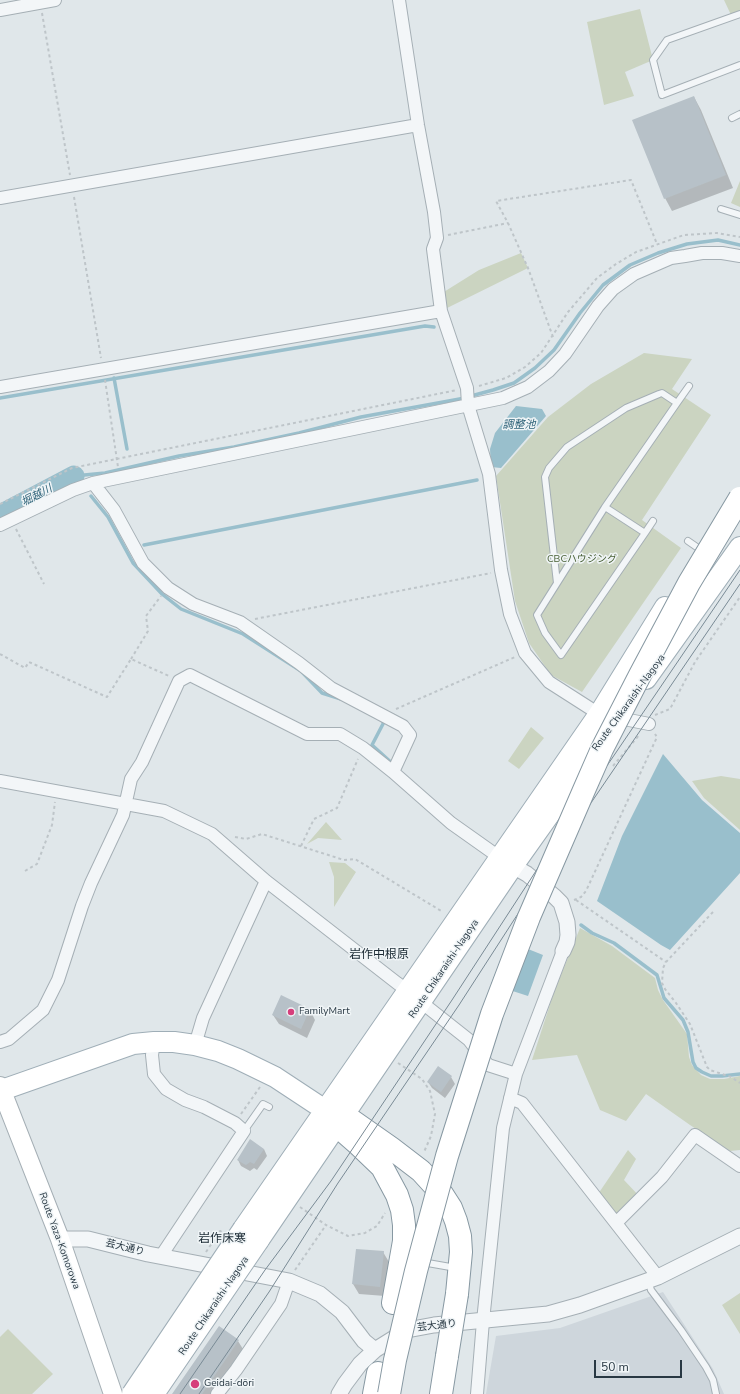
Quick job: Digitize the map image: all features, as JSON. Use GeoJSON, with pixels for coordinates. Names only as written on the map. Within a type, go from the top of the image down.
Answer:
{"type":"FeatureCollection","features":[{"type":"Feature","properties":{"kind":"highway"},"geometry":{"type":"LineString","coordinates":[[389,1394],[395,1360],[414,1278],[447,1156],[492,1014],[529,917],[584,790],[636,681],[689,583],[740,498]]}},
{"type":"Feature","properties":{"kind":"highway"},"geometry":{"type":"LineString","coordinates":[[401,1394],[402,1379],[415,1317],[457,1156],[487,1058],[536,926],[574,835],[632,713],[698,587],[740,517]]}},
{"type":"Feature","properties":{"kind":"highway"},"geometry":{"type":"LineString","coordinates":[[335,1117],[382,1167],[397,1195],[402,1210],[404,1226],[402,1258],[376,1384]]}},
{"type":"Feature","properties":{"kind":"highway"},"geometry":{"type":"LineString","coordinates":[[335,1117],[406,1159],[433,1182],[451,1208],[456,1221],[460,1236],[460,1269],[441,1394]]}},
{"type":"Feature","properties":{"kind":"main road","name":"Route Chikaraishi-Nagoya"},"geometry":{"type":"LineString","coordinates":[[132,1394],[243,1235],[335,1117],[414,996],[506,862],[599,714],[695,546],[740,490]]}},
{"type":"Feature","properties":{"kind":"main road","name":"Route Chikaraishi-Nagoya"},"geometry":{"type":"LineString","coordinates":[[414,996],[456,920],[506,862],[618,718],[740,547]]}},
{"type":"Feature","properties":{"kind":"main road"},"geometry":{"type":"LineString","coordinates":[[1,1089],[127,1046],[154,1042],[174,1042],[195,1045],[218,1051],[257,1067],[335,1117]]}},
{"type":"Feature","properties":{"kind":"main road","name":"Route Yaza-Komorowa"},"geometry":{"type":"LineString","coordinates":[[1,1089],[60,1239],[113,1394]]}},
{"type":"Feature","properties":{"kind":"main road","name":"Route Chikaraishi-Nagoya"},"geometry":{"type":"LineString","coordinates":[[154,1394],[243,1235]]}},
{"type":"Feature","properties":{"kind":"street"},"geometry":{"type":"LineString","coordinates":[[0,10],[40,1],[55,0]]}},
{"type":"Feature","properties":{"kind":"street"},"geometry":{"type":"LineString","coordinates":[[399,0],[418,125],[434,212],[437,238],[433,249],[441,311],[467,388],[468,405],[489,474],[502,570],[510,614],[525,653],[549,682],[599,714],[649,724]]}},
{"type":"Feature","properties":{"kind":"street"},"geometry":{"type":"LineString","coordinates":[[0,198],[418,125]]}},
{"type":"Feature","properties":{"kind":"street"},"geometry":{"type":"LineString","coordinates":[[0,525],[73,490],[93,483],[120,479],[503,398],[528,387],[549,371],[565,354],[598,306],[613,289],[634,274],[671,258],[702,253],[722,253],[740,256]]}},
{"type":"Feature","properties":{"kind":"street"},"geometry":{"type":"LineString","coordinates":[[0,387],[441,311]]}},
{"type":"Feature","properties":{"kind":"street"},"geometry":{"type":"LineString","coordinates":[[93,483],[114,510],[143,563],[168,588],[193,604],[240,622],[299,663],[331,688],[403,726],[410,735],[393,772]]}},
{"type":"Feature","properties":{"kind":"street"},"geometry":{"type":"LineString","coordinates":[[0,1042],[9,1039],[43,1010],[58,980],[91,883],[123,815],[131,779],[142,762],[179,681],[190,675],[307,734],[340,734],[363,748],[451,823],[506,862],[527,874],[554,896],[561,903],[567,922],[568,935],[564,951],[516,1074],[503,1128],[477,1394]]}},
{"type":"Feature","properties":{"kind":"street"},"geometry":{"type":"LineString","coordinates":[[0,780],[164,811],[212,834],[266,881],[469,1040],[488,1065],[516,1074]]}},
{"type":"Feature","properties":{"kind":"street"},"geometry":{"type":"LineString","coordinates":[[195,1045],[203,1018],[266,881]]}},
{"type":"Feature","properties":{"kind":"street"},"geometry":{"type":"LineString","coordinates":[[154,1042],[152,1055],[154,1074],[166,1089],[185,1100],[204,1107],[239,1127],[161,1256]]}},
{"type":"Feature","properties":{"kind":"street"},"geometry":{"type":"LineString","coordinates":[[510,1098],[522,1103],[616,1223],[653,1278]]}},
{"type":"Feature","properties":{"kind":"street"},"geometry":{"type":"LineString","coordinates":[[616,1223],[662,1177],[695,1135],[740,1166]]}},
{"type":"Feature","properties":{"kind":"street","name":"芸大通り"},"geometry":{"type":"LineString","coordinates":[[60,1239],[88,1239],[161,1256],[290,1278],[320,1294],[342,1312],[364,1341],[375,1350],[407,1330],[434,1325],[548,1314],[580,1305],[653,1278],[740,1236]]}},
{"type":"Feature","properties":{"kind":"street"},"geometry":{"type":"LineString","coordinates":[[217,1394],[236,1370],[281,1304],[290,1278]]}},
{"type":"Feature","properties":{"kind":"street"},"geometry":{"type":"LineString","coordinates":[[339,1394],[360,1364],[375,1350]]}},
{"type":"Feature","properties":{"kind":"lane"},"geometry":{"type":"LineString","coordinates":[[740,14],[667,40],[652,60],[662,95],[740,65]]}},
{"type":"Feature","properties":{"kind":"lane"},"geometry":{"type":"LineString","coordinates":[[732,118],[740,114]]}},
{"type":"Feature","properties":{"kind":"lane"},"geometry":{"type":"LineString","coordinates":[[720,209],[740,215]]}},
{"type":"Feature","properties":{"kind":"lane"},"geometry":{"type":"LineString","coordinates":[[653,521],[561,656],[545,633],[537,615],[605,507],[689,386]]}},
{"type":"Feature","properties":{"kind":"lane"},"geometry":{"type":"LineString","coordinates":[[557,583],[545,477],[549,468],[567,447],[626,408],[662,393],[677,403]]}},
{"type":"Feature","properties":{"kind":"lane"},"geometry":{"type":"LineString","coordinates":[[605,507],[645,533]]}},
{"type":"Feature","properties":{"kind":"lane"},"geometry":{"type":"LineString","coordinates":[[239,1127],[264,1104],[269,1107]]}},
{"type":"Feature","properties":{"kind":"lane"},"geometry":{"type":"LineString","coordinates":[[402,1258],[460,1269]]}},
{"type":"Feature","properties":{"kind":"lane"},"geometry":{"type":"LineString","coordinates":[[653,1278],[651,1290],[706,1367],[713,1380],[716,1394]]}},
{"type":"Feature","properties":{"kind":"path"},"geometry":{"type":"LineString","coordinates":[[40,1],[117,459]]}},
{"type":"Feature","properties":{"kind":"path"},"geometry":{"type":"LineString","coordinates":[[552,337],[528,268],[508,223],[496,201],[630,180],[657,244]]}},
{"type":"Feature","properties":{"kind":"path"},"geometry":{"type":"LineString","coordinates":[[437,238],[508,223]]}},
{"type":"Feature","properties":{"kind":"path"},"geometry":{"type":"LineString","coordinates":[[0,504],[72,468],[467,388]]}},
{"type":"Feature","properties":{"kind":"path"},"geometry":{"type":"LineString","coordinates":[[11,519],[44,584]]}},
{"type":"Feature","properties":{"kind":"path"},"geometry":{"type":"LineString","coordinates":[[240,622],[502,570]]}},
{"type":"Feature","properties":{"kind":"path"},"geometry":{"type":"LineString","coordinates":[[0,654],[25,668],[29,662],[107,697],[148,631],[146,616],[168,588]]}},
{"type":"Feature","properties":{"kind":"path"},"geometry":{"type":"LineString","coordinates":[[383,715],[525,653]]}},
{"type":"Feature","properties":{"kind":"path"},"geometry":{"type":"LineString","coordinates":[[131,659],[179,681]]}},
{"type":"Feature","properties":{"kind":"path"},"geometry":{"type":"LineString","coordinates":[[561,903],[576,900],[586,891],[657,737],[649,724]]}},
{"type":"Feature","properties":{"kind":"path"},"geometry":{"type":"LineString","coordinates":[[301,846],[314,819],[337,808],[363,748]]}},
{"type":"Feature","properties":{"kind":"path"},"geometry":{"type":"LineString","coordinates":[[25,871],[37,864],[52,825],[57,791]]}},
{"type":"Feature","properties":{"kind":"path"},"geometry":{"type":"LineString","coordinates":[[212,834],[246,839],[262,834],[344,860],[355,859],[456,920]]}},
{"type":"Feature","properties":{"kind":"path"},"geometry":{"type":"LineString","coordinates":[[576,900],[666,962]]}},
{"type":"Feature","properties":{"kind":"path"},"geometry":{"type":"LineString","coordinates":[[713,912],[666,962],[663,968],[662,983],[664,990],[676,1003],[690,1024],[707,1067],[710,1070],[731,1077],[740,1083]]}},
{"type":"Feature","properties":{"kind":"path"},"geometry":{"type":"LineString","coordinates":[[398,1063],[422,1079],[430,1091],[435,1114],[431,1136],[422,1157]]}},
{"type":"Feature","properties":{"kind":"path"},"geometry":{"type":"LineString","coordinates":[[239,1127],[260,1087]]}},
{"type":"Feature","properties":{"kind":"path"},"geometry":{"type":"LineString","coordinates":[[300,1207],[326,1225],[348,1236],[365,1233],[377,1226],[389,1208]]}},
{"type":"Feature","properties":{"kind":"path"},"geometry":{"type":"LineString","coordinates":[[290,1278],[326,1225]]}},
{"type":"Feature","properties":{"kind":"path"},"geometry":{"type":"LineString","coordinates":[[205,1252],[220,1231],[243,1235]]}},
{"type":"Feature","properties":{"kind":"shaded area"},"geometry":{"type":"Polygon","coordinates":[[[663,1292],[713,1369],[724,1394],[486,1394],[496,1336],[560,1328],[663,1292]]]}},
{"type":"Feature","properties":{"kind":"green space"},"geometry":{"type":"Polygon","coordinates":[[[724,0],[740,0],[740,14],[732,17],[724,0]]]}},
{"type":"Feature","properties":{"kind":"green space"},"geometry":{"type":"Polygon","coordinates":[[[640,9],[653,60],[625,72],[634,96],[604,105],[587,22],[640,9]]]}},
{"type":"Feature","properties":{"kind":"green space"},"geometry":{"type":"Polygon","coordinates":[[[740,181],[740,207],[731,203],[740,181]]]}},
{"type":"Feature","properties":{"kind":"green space"},"geometry":{"type":"Polygon","coordinates":[[[521,253],[528,268],[441,311],[439,295],[479,270],[521,253]]]}},
{"type":"Feature","properties":{"kind":"green space","name":"CBCハウジング"},"geometry":{"type":"Polygon","coordinates":[[[644,353],[692,359],[672,389],[711,415],[642,520],[681,548],[582,692],[551,675],[529,643],[515,601],[496,476],[548,417],[591,384],[644,353]]]}},
{"type":"Feature","properties":{"kind":"green space"},"geometry":{"type":"Polygon","coordinates":[[[531,727],[544,738],[519,769],[508,761],[531,727]]]}},
{"type":"Feature","properties":{"kind":"green space"},"geometry":{"type":"Polygon","coordinates":[[[721,776],[740,779],[740,830],[704,798],[692,781],[721,776]]]}},
{"type":"Feature","properties":{"kind":"green space"},"geometry":{"type":"Polygon","coordinates":[[[326,822],[342,840],[318,838],[307,844],[326,822]]]}},
{"type":"Feature","properties":{"kind":"green space"},"geometry":{"type":"Polygon","coordinates":[[[329,862],[345,863],[356,872],[334,907],[334,877],[329,862]]]}},
{"type":"Feature","properties":{"kind":"green space"},"geometry":{"type":"Polygon","coordinates":[[[580,928],[612,946],[655,978],[658,990],[663,1000],[687,1034],[689,1057],[692,1065],[701,1075],[710,1079],[724,1079],[740,1076],[740,1150],[730,1151],[646,1094],[626,1121],[600,1110],[577,1055],[532,1060],[554,992],[580,928]]]}},
{"type":"Feature","properties":{"kind":"green space"},"geometry":{"type":"Polygon","coordinates":[[[628,1150],[636,1159],[624,1180],[641,1198],[616,1223],[596,1197],[628,1150]]]}},
{"type":"Feature","properties":{"kind":"green space"},"geometry":{"type":"Polygon","coordinates":[[[740,1293],[740,1334],[722,1305],[740,1293]]]}},
{"type":"Feature","properties":{"kind":"green space"},"geometry":{"type":"Polygon","coordinates":[[[8,1329],[53,1374],[32,1394],[0,1394],[0,1337],[8,1329]]]}},
{"type":"Feature","properties":{"kind":"water","name":"調整池"},"geometry":{"type":"Polygon","coordinates":[[[516,406],[542,409],[546,416],[501,468],[491,467],[490,449],[495,433],[516,406]]]}},
{"type":"Feature","properties":{"kind":"water"},"geometry":{"type":"Polygon","coordinates":[[[663,754],[702,800],[740,833],[740,873],[670,950],[597,901],[622,836],[663,754]]]}},
{"type":"Feature","properties":{"kind":"water"},"geometry":{"type":"Polygon","coordinates":[[[508,941],[543,955],[528,996],[491,984],[508,941]]]}},
{"type":"Feature","properties":{"kind":"building"},"geometry":{"type":"Polygon","coordinates":[[[694,96],[726,175],[664,199],[632,120],[694,96]]]}},
{"type":"Feature","properties":{"kind":"building","name":"FamilyMart"},"geometry":{"type":"Polygon","coordinates":[[[281,995],[310,1009],[301,1029],[272,1015],[281,995]]]}},
{"type":"Feature","properties":{"kind":"building"},"geometry":{"type":"Polygon","coordinates":[[[438,1066],[452,1076],[441,1092],[427,1082],[438,1066]]]}},
{"type":"Feature","properties":{"kind":"building"},"geometry":{"type":"Polygon","coordinates":[[[250,1139],[264,1149],[254,1164],[250,1162],[246,1165],[237,1160],[250,1139]]]}},
{"type":"Feature","properties":{"kind":"building"},"geometry":{"type":"Polygon","coordinates":[[[356,1249],[384,1251],[380,1287],[352,1284],[356,1249]]]}},
{"type":"Feature","properties":{"kind":"building"},"geometry":{"type":"Polygon","coordinates":[[[219,1326],[239,1340],[202,1394],[172,1394],[219,1326]]]}},
{"type":"Feature","properties":{"kind":"waterway"},"geometry":{"type":"LineString","coordinates":[[471,396],[514,383],[535,368],[554,350],[580,313],[603,285],[630,265],[658,253],[687,244],[718,240],[740,245]]}},
{"type":"Feature","properties":{"kind":"waterway"},"geometry":{"type":"LineString","coordinates":[[0,398],[425,326],[434,327]]}},
{"type":"Feature","properties":{"kind":"waterway"},"geometry":{"type":"LineString","coordinates":[[114,378],[127,449]]}},
{"type":"Feature","properties":{"kind":"waterway"},"geometry":{"type":"LineString","coordinates":[[74,476],[105,473],[179,456],[234,447],[299,433],[361,417],[465,398]]}},
{"type":"Feature","properties":{"kind":"waterway","name":"堀越川"},"geometry":{"type":"LineString","coordinates":[[0,515],[74,476]]}},
{"type":"Feature","properties":{"kind":"waterway"},"geometry":{"type":"LineString","coordinates":[[144,545],[477,480]]}},
{"type":"Feature","properties":{"kind":"waterway"},"geometry":{"type":"LineString","coordinates":[[91,496],[108,517],[133,563],[162,594],[181,609],[243,634],[301,671],[322,693],[341,699]]}},
{"type":"Feature","properties":{"kind":"waterway"},"geometry":{"type":"LineString","coordinates":[[382,721],[384,722],[372,745],[394,765]]}},
{"type":"Feature","properties":{"kind":"waterway"},"geometry":{"type":"LineString","coordinates":[[581,925],[592,933],[614,943],[657,975],[664,998],[683,1020],[688,1032],[693,1062],[696,1068],[711,1076],[740,1074]]}},
{"type":"Feature","properties":{"kind":"tram line"},"geometry":{"type":"LineString","coordinates":[[180,1394],[265,1270],[331,1181],[452,1000],[547,854],[740,570]]}},
{"type":"Feature","properties":{"kind":"tram line"},"geometry":{"type":"LineString","coordinates":[[199,1394],[269,1292],[338,1183],[459,1005],[563,844],[740,584]]}},
{"type":"Feature","properties":{"kind":"place","name":"FamilyMart"},"geometry":{"type":"Point","coordinates":[291,1012]}},
{"type":"Feature","properties":{"kind":"place","name":"Geidai-dōri"},"geometry":{"type":"Point","coordinates":[195,1384]}},
{"type":"Feature","properties":{"kind":"district","name":"岩作中根原"},"geometry":{"type":"Point","coordinates":[379,955]}},
{"type":"Feature","properties":{"kind":"district","name":"岩作床寒"},"geometry":{"type":"Point","coordinates":[222,1239]}}]}
